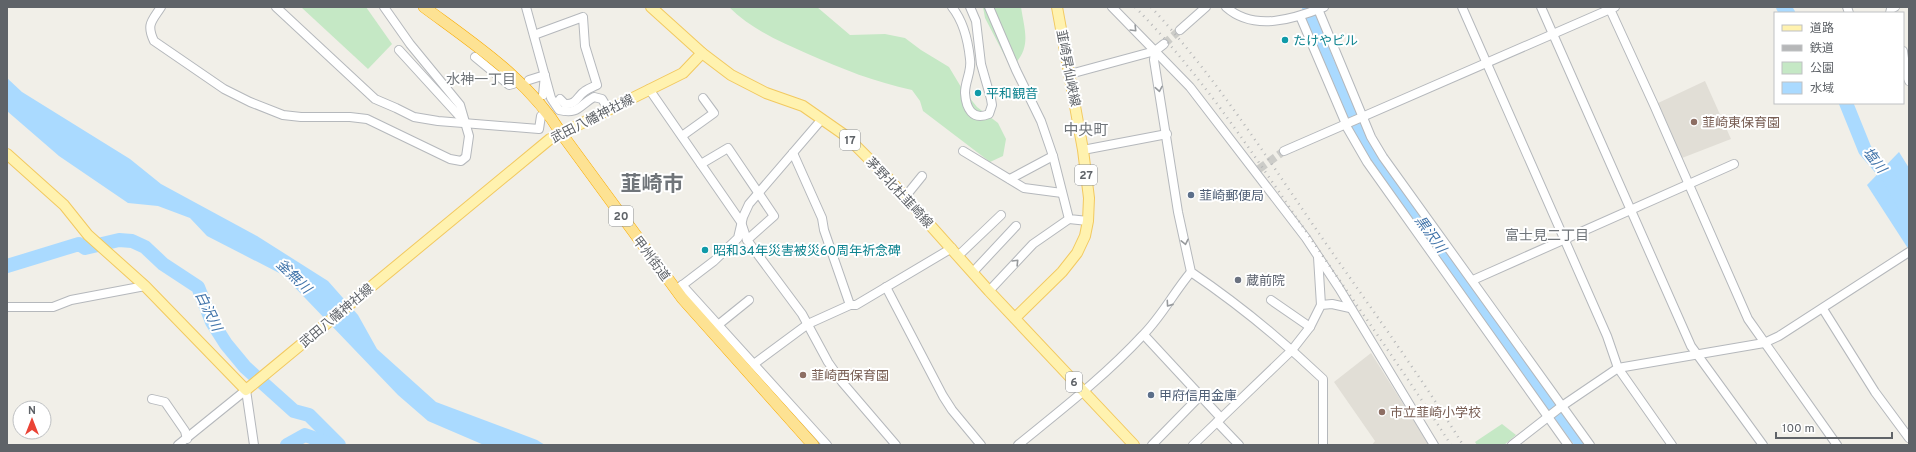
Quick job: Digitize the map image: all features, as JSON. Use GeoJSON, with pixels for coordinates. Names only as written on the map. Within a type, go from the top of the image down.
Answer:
{"type":"FeatureCollection","features":[{"type":"Feature","properties":{"kind":"highway","name":"甲州街道"},"geometry":{"type":"LineString","coordinates":[[424,7],[508,70],[551,117],[561,133],[679,288],[813,445]]}},
{"type":"Feature","properties":{"kind":"main road","name":"茅野北杜韮崎線"},"geometry":{"type":"LineString","coordinates":[[651,7],[702,53],[731,75],[766,93],[803,106],[846,136],[906,197],[956,251],[989,291],[1015,318]]}},
{"type":"Feature","properties":{"kind":"main road","name":"韮崎昇仙峡線"},"geometry":{"type":"LineString","coordinates":[[1015,318],[1062,272],[1077,253],[1085,236],[1088,221],[1089,198],[1083,150],[1057,7]]}},
{"type":"Feature","properties":{"kind":"main road","name":"武田八幡神社線"},"geometry":{"type":"LineString","coordinates":[[250,387],[550,139],[683,73],[702,53]]}},
{"type":"Feature","properties":{"kind":"main road"},"geometry":{"type":"LineString","coordinates":[[7,154],[64,205],[88,235],[113,259],[145,286],[250,387]]}},
{"type":"Feature","properties":{"kind":"main road","name":"6"},"geometry":{"type":"LineString","coordinates":[[1015,318],[1134,445]]}},
{"type":"Feature","properties":{"kind":"street"},"geometry":{"type":"LineString","coordinates":[[161,7],[150,23],[149,31],[154,41],[224,89],[283,115],[367,119],[450,159],[461,161],[466,157],[468,136],[466,122],[460,105],[410,44],[384,7]]}},
{"type":"Feature","properties":{"kind":"street"},"geometry":{"type":"LineString","coordinates":[[276,7],[375,99],[414,117],[539,129],[541,116]]}},
{"type":"Feature","properties":{"kind":"street"},"geometry":{"type":"LineString","coordinates":[[526,7],[551,98],[559,110],[569,113],[578,110],[579,103],[585,90],[597,85],[585,46],[583,17],[534,35]]}},
{"type":"Feature","properties":{"kind":"street"},"geometry":{"type":"LineString","coordinates":[[952,7],[963,24],[967,34],[971,60],[970,76],[965,92],[968,107],[973,114],[978,117],[983,117],[989,114],[992,105],[981,64],[976,21],[970,7]]}},
{"type":"Feature","properties":{"kind":"street"},"geometry":{"type":"LineString","coordinates":[[989,7],[1016,70],[1041,121],[1053,156],[1069,219]]}},
{"type":"Feature","properties":{"kind":"street"},"geometry":{"type":"LineString","coordinates":[[1112,7],[1190,87],[1257,170],[1318,256],[1434,445]]}},
{"type":"Feature","properties":{"kind":"street"},"geometry":{"type":"LineString","coordinates":[[1180,30],[1206,7]]}},
{"type":"Feature","properties":{"kind":"street"},"geometry":{"type":"LineString","coordinates":[[1226,7],[1239,15],[1269,22],[1300,16],[1321,8],[1362,116],[1371,137],[1383,157],[1473,280],[1590,445]]}},
{"type":"Feature","properties":{"kind":"street"},"geometry":{"type":"LineString","coordinates":[[1462,7],[1607,336],[1618,368],[1672,445]]}},
{"type":"Feature","properties":{"kind":"street"},"geometry":{"type":"LineString","coordinates":[[1541,7],[1692,346],[1763,445]]}},
{"type":"Feature","properties":{"kind":"street"},"geometry":{"type":"LineString","coordinates":[[1284,151],[1611,8],[1748,319],[1837,445]]}},
{"type":"Feature","properties":{"kind":"street"},"geometry":{"type":"LineString","coordinates":[[1300,16],[1345,124],[1367,162],[1568,445]]}},
{"type":"Feature","properties":{"kind":"street"},"geometry":{"type":"LineString","coordinates":[[1070,74],[1156,51],[1164,44]]}},
{"type":"Feature","properties":{"kind":"street"},"geometry":{"type":"LineString","coordinates":[[399,50],[466,122]]}},
{"type":"Feature","properties":{"kind":"street"},"geometry":{"type":"LineString","coordinates":[[1156,51],[1154,60],[1167,134],[1178,212],[1191,272],[1231,299],[1292,350],[1323,379],[1323,445]]}},
{"type":"Feature","properties":{"kind":"street"},"geometry":{"type":"LineString","coordinates":[[475,57],[509,85],[513,84]]}},
{"type":"Feature","properties":{"kind":"street"},"geometry":{"type":"LineString","coordinates":[[1904,58],[1906,73],[1909,81]]}},
{"type":"Feature","properties":{"kind":"street"},"geometry":{"type":"LineString","coordinates":[[529,80],[545,75]]}},
{"type":"Feature","properties":{"kind":"street"},"geometry":{"type":"LineString","coordinates":[[543,95],[545,75]]}},
{"type":"Feature","properties":{"kind":"street"},"geometry":{"type":"LineString","coordinates":[[649,89],[741,222],[747,240],[808,324],[828,362],[842,382],[896,445]]}},
{"type":"Feature","properties":{"kind":"street"},"geometry":{"type":"LineString","coordinates":[[560,99],[565,104],[571,105],[594,97],[602,99],[608,109]]}},
{"type":"Feature","properties":{"kind":"street"},"geometry":{"type":"LineString","coordinates":[[682,136],[714,113],[703,98]]}},
{"type":"Feature","properties":{"kind":"street"},"geometry":{"type":"LineString","coordinates":[[822,118],[749,204],[741,222],[738,238],[714,261],[679,288],[718,325],[827,445]]}},
{"type":"Feature","properties":{"kind":"street"},"geometry":{"type":"LineString","coordinates":[[1083,150],[1167,134]]}},
{"type":"Feature","properties":{"kind":"street"},"geometry":{"type":"LineString","coordinates":[[701,164],[728,148],[774,216],[747,240]]}},
{"type":"Feature","properties":{"kind":"street"},"geometry":{"type":"LineString","coordinates":[[963,151],[1024,188],[1062,193]]}},
{"type":"Feature","properties":{"kind":"street"},"geometry":{"type":"LineString","coordinates":[[793,153],[822,218],[824,230],[850,305]]}},
{"type":"Feature","properties":{"kind":"street"},"geometry":{"type":"LineString","coordinates":[[1010,179],[1053,156]]}},
{"type":"Feature","properties":{"kind":"street"},"geometry":{"type":"LineString","coordinates":[[1473,280],[1734,164]]}},
{"type":"Feature","properties":{"kind":"street"},"geometry":{"type":"LineString","coordinates":[[906,197],[922,176]]}},
{"type":"Feature","properties":{"kind":"street"},"geometry":{"type":"LineString","coordinates":[[754,364],[808,324],[850,305],[856,305],[956,251],[1001,215]]}},
{"type":"Feature","properties":{"kind":"street"},"geometry":{"type":"LineString","coordinates":[[989,291],[1033,244],[1069,219],[1088,221]]}},
{"type":"Feature","properties":{"kind":"street"},"geometry":{"type":"LineString","coordinates":[[973,272],[1016,226]]}},
{"type":"Feature","properties":{"kind":"street"},"geometry":{"type":"LineString","coordinates":[[1512,445],[1562,406],[1618,368],[1764,343],[1779,336],[1909,252]]}},
{"type":"Feature","properties":{"kind":"street"},"geometry":{"type":"LineString","coordinates":[[1193,445],[1292,350],[1310,327],[1321,305],[1318,256]]}},
{"type":"Feature","properties":{"kind":"street"},"geometry":{"type":"LineString","coordinates":[[1018,445],[1084,393],[1144,335],[1191,272]]}},
{"type":"Feature","properties":{"kind":"street"},"geometry":{"type":"LineString","coordinates":[[7,307],[53,307],[71,300],[145,286]]}},
{"type":"Feature","properties":{"kind":"street"},"geometry":{"type":"LineString","coordinates":[[886,288],[943,396],[952,410],[981,445]]}},
{"type":"Feature","properties":{"kind":"street"},"geometry":{"type":"LineString","coordinates":[[718,325],[749,300]]}},
{"type":"Feature","properties":{"kind":"street"},"geometry":{"type":"LineString","coordinates":[[1271,300],[1310,327]]}},
{"type":"Feature","properties":{"kind":"street"},"geometry":{"type":"LineString","coordinates":[[1321,305],[1332,304],[1350,308]]}},
{"type":"Feature","properties":{"kind":"street"},"geometry":{"type":"LineString","coordinates":[[1825,307],[1875,392],[1909,438]]}},
{"type":"Feature","properties":{"kind":"street"},"geometry":{"type":"LineString","coordinates":[[1144,335],[1200,396],[1239,445]]}},
{"type":"Feature","properties":{"kind":"street"},"geometry":{"type":"LineString","coordinates":[[178,445],[250,387]]}},
{"type":"Feature","properties":{"kind":"street"},"geometry":{"type":"LineString","coordinates":[[250,387],[254,445]]}},
{"type":"Feature","properties":{"kind":"street"},"geometry":{"type":"LineString","coordinates":[[1152,445],[1200,396]]}},
{"type":"Feature","properties":{"kind":"street"},"geometry":{"type":"LineString","coordinates":[[152,399],[164,402],[185,431],[187,439]]}},
{"type":"Feature","properties":{"kind":"shaded area","name":"韮崎東保育園"},"geometry":{"type":"Polygon","coordinates":[[[1705,81],[1731,139],[1682,158],[1656,104],[1705,81]]]}},
{"type":"Feature","properties":{"kind":"shaded area","name":"市立韮崎小学校"},"geometry":{"type":"Polygon","coordinates":[[[1371,353],[1429,445],[1372,445],[1375,441],[1334,382],[1371,353]]]}},
{"type":"Feature","properties":{"kind":"green space"},"geometry":{"type":"Polygon","coordinates":[[[301,7],[366,7],[392,44],[368,69],[301,7]]]}},
{"type":"Feature","properties":{"kind":"green space"},"geometry":{"type":"Polygon","coordinates":[[[729,7],[817,7],[850,35],[885,34],[905,38],[921,50],[949,67],[961,87],[977,107],[998,123],[1006,139],[1003,156],[990,162],[923,111],[920,101],[912,90],[859,75],[787,45],[756,28],[729,7]]]}},
{"type":"Feature","properties":{"kind":"green space"},"geometry":{"type":"Polygon","coordinates":[[[983,7],[1021,7],[1025,32],[1024,47],[1018,61],[1011,68],[985,18],[983,7]]]}},
{"type":"Feature","properties":{"kind":"green space"},"geometry":{"type":"Polygon","coordinates":[[[1502,424],[1516,435],[1504,445],[1477,445],[1475,442],[1502,424]]]}},
{"type":"Feature","properties":{"kind":"water","name":"釜無川"},"geometry":{"type":"Polygon","coordinates":[[[7,78],[22,92],[130,159],[161,184],[257,236],[328,281],[358,315],[377,349],[436,402],[537,440],[545,445],[484,445],[428,421],[398,395],[283,275],[207,236],[190,218],[158,206],[128,203],[59,156],[7,111],[7,78]]]}},
{"type":"Feature","properties":{"kind":"water"},"geometry":{"type":"Polygon","coordinates":[[[1899,152],[1909,168],[1909,250],[1867,185],[1899,152]]]}},
{"type":"Feature","properties":{"kind":"waterway","name":"黒沢川"},"geometry":{"type":"LineString","coordinates":[[1309,7],[1312,24],[1328,64],[1361,137],[1461,279],[1583,445]]}},
{"type":"Feature","properties":{"kind":"waterway","name":"塩川"},"geometry":{"type":"LineString","coordinates":[[1783,7],[1787,12]]}},
{"type":"Feature","properties":{"kind":"waterway","name":"塩川"},"geometry":{"type":"LineString","coordinates":[[1846,104],[1865,150],[1890,179],[1909,214]]}},
{"type":"Feature","properties":{"kind":"waterway","name":"白沢川"},"geometry":{"type":"LineString","coordinates":[[7,266],[79,244],[85,248],[119,240],[132,241],[145,247],[163,264],[198,287],[212,322],[226,344],[245,367],[294,411],[309,415],[339,445]]}},
{"type":"Feature","properties":{"kind":"waterway"},"geometry":{"type":"LineString","coordinates":[[287,445],[305,435],[334,445]]}},
{"type":"Feature","properties":{"kind":"tunnel"},"geometry":{"type":"LineString","coordinates":[[1164,44],[1180,30]]}},
{"type":"Feature","properties":{"kind":"tunnel"},"geometry":{"type":"LineString","coordinates":[[1259,169],[1284,151]]}},
{"type":"Feature","properties":{"kind":"railway"},"geometry":{"type":"LineString","coordinates":[[1135,7],[1183,60],[1226,116],[1398,365],[1451,445]]}},
{"type":"Feature","properties":{"kind":"railway"},"geometry":{"type":"LineString","coordinates":[[1151,7],[1197,60],[1239,116],[1410,364],[1463,445]]}},
{"type":"Feature","properties":{"kind":"place","name":"たけやビル"},"geometry":{"type":"Point","coordinates":[1285,40]}},
{"type":"Feature","properties":{"kind":"place","name":"平和観音"},"geometry":{"type":"Point","coordinates":[978,93]}},
{"type":"Feature","properties":{"kind":"place","name":"韮崎東保育園"},"geometry":{"type":"Point","coordinates":[1694,122]}},
{"type":"Feature","properties":{"kind":"place","name":"韮崎郵便局"},"geometry":{"type":"Point","coordinates":[1191,195]}},
{"type":"Feature","properties":{"kind":"place","name":"昭和34年災害被災60周年祈念碑"},"geometry":{"type":"Point","coordinates":[705,250]}},
{"type":"Feature","properties":{"kind":"place","name":"蔵前院"},"geometry":{"type":"Point","coordinates":[1238,280]}},
{"type":"Feature","properties":{"kind":"place","name":"韮崎西保育園"},"geometry":{"type":"Point","coordinates":[803,375]}},
{"type":"Feature","properties":{"kind":"place","name":"甲府信用金庫"},"geometry":{"type":"Point","coordinates":[1151,395]}},
{"type":"Feature","properties":{"kind":"place","name":"市立韮崎小学校"},"geometry":{"type":"Point","coordinates":[1382,412]}},
{"type":"Feature","properties":{"kind":"district","name":"水神一丁目"},"geometry":{"type":"Point","coordinates":[481,79]}},
{"type":"Feature","properties":{"kind":"district","name":"中央町"},"geometry":{"type":"Point","coordinates":[1086,130]}},
{"type":"Feature","properties":{"kind":"district","name":"韮崎市"},"geometry":{"type":"Point","coordinates":[652,184]}},
{"type":"Feature","properties":{"kind":"district","name":"富士見二丁目"},"geometry":{"type":"Point","coordinates":[1547,235]}}]}
